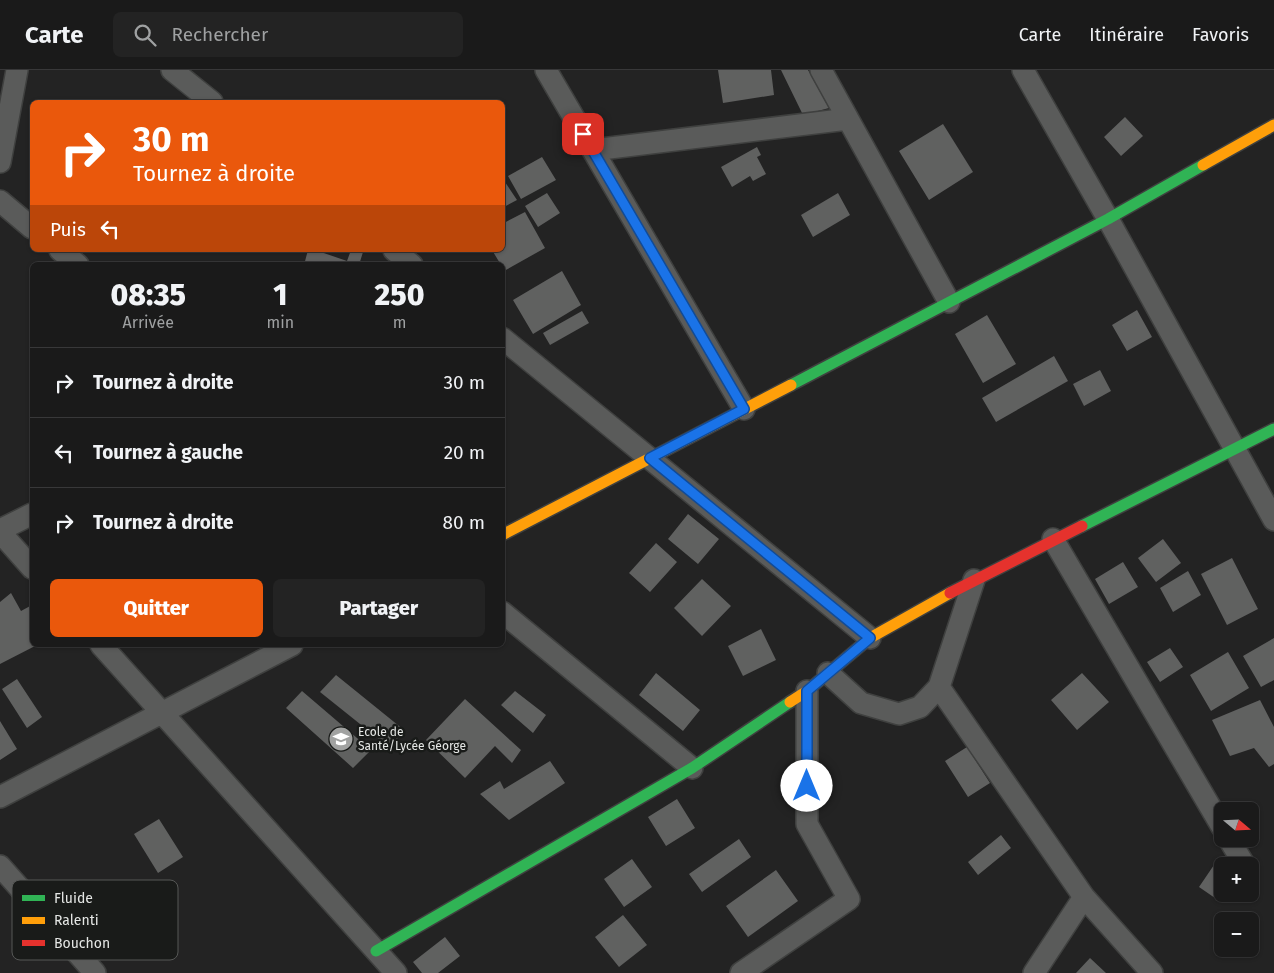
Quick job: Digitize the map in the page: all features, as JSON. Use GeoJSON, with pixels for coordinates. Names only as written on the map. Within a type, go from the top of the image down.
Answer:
{"type":"FeatureCollection","features":[{"type":"Feature","properties":{"kind":"street"},"geometry":{"type":"LineString","coordinates":[[0,162],[17,70]]}},
{"type":"Feature","properties":{"kind":"street"},"geometry":{"type":"LineString","coordinates":[[172,70],[210,100]]}},
{"type":"Feature","properties":{"kind":"street"},"geometry":{"type":"LineString","coordinates":[[546,70],[744,409]]}},
{"type":"Feature","properties":{"kind":"street"},"geometry":{"type":"LineString","coordinates":[[821,70],[949,302]]}},
{"type":"Feature","properties":{"kind":"street"},"geometry":{"type":"LineString","coordinates":[[1023,70],[1108,219],[1274,520]]}},
{"type":"Feature","properties":{"kind":"street"},"geometry":{"type":"LineString","coordinates":[[593,150],[848,120]]}},
{"type":"Feature","properties":{"kind":"street"},"geometry":{"type":"LineString","coordinates":[[505,533],[1108,219],[1274,125]]}},
{"type":"Feature","properties":{"kind":"street"},"geometry":{"type":"LineString","coordinates":[[0,201],[30,226]]}},
{"type":"Feature","properties":{"kind":"street"},"geometry":{"type":"LineString","coordinates":[[62,252],[74,262]]}},
{"type":"Feature","properties":{"kind":"street"},"geometry":{"type":"LineString","coordinates":[[396,252],[408,262]]}},
{"type":"Feature","properties":{"kind":"street"},"geometry":{"type":"LineString","coordinates":[[505,340],[870,638]]}},
{"type":"Feature","properties":{"kind":"street"},"geometry":{"type":"LineString","coordinates":[[376,951],[692,768],[807,691],[870,638],[1052,539],[1235,450],[1274,429]]}},
{"type":"Feature","properties":{"kind":"street"},"geometry":{"type":"LineString","coordinates":[[30,515],[0,531],[30,566]]}},
{"type":"Feature","properties":{"kind":"street"},"geometry":{"type":"LineString","coordinates":[[1052,539],[1214,813]]}},
{"type":"Feature","properties":{"kind":"street"},"geometry":{"type":"LineString","coordinates":[[828,673],[861,703],[899,714],[920,707],[939,687],[974,580]]}},
{"type":"Feature","properties":{"kind":"street"},"geometry":{"type":"LineString","coordinates":[[505,614],[692,768]]}},
{"type":"Feature","properties":{"kind":"street"},"geometry":{"type":"LineString","coordinates":[[104,647],[396,973]]}},
{"type":"Feature","properties":{"kind":"street"},"geometry":{"type":"LineString","coordinates":[[0,797],[288,647]]}},
{"type":"Feature","properties":{"kind":"street"},"geometry":{"type":"LineString","coordinates":[[939,687],[1084,897],[1152,973]]}},
{"type":"Feature","properties":{"kind":"street"},"geometry":{"type":"LineString","coordinates":[[741,973],[849,899],[808,824],[807,691]]}},
{"type":"Feature","properties":{"kind":"street"},"geometry":{"type":"LineString","coordinates":[[0,866],[12,880]]}},
{"type":"Feature","properties":{"kind":"street"},"geometry":{"type":"LineString","coordinates":[[1034,973],[1084,897]]}},
{"type":"Feature","properties":{"kind":"street"},"geometry":{"type":"LineString","coordinates":[[83,960],[95,973]]}},
{"type":"Feature","properties":{"kind":"building"},"geometry":{"type":"Polygon","coordinates":[[[718,70],[771,70],[774,95],[723,103],[718,70]]]}},
{"type":"Feature","properties":{"kind":"building"},"geometry":{"type":"Polygon","coordinates":[[[781,70],[808,70],[829,108],[803,115],[781,70]]]}},
{"type":"Feature","properties":{"kind":"building"},"geometry":{"type":"Polygon","coordinates":[[[1125,117],[1143,136],[1121,156],[1104,137],[1125,117]]]}},
{"type":"Feature","properties":{"kind":"building"},"geometry":{"type":"Polygon","coordinates":[[[943,124],[973,172],[929,200],[899,151],[943,124]]]}},
{"type":"Feature","properties":{"kind":"building"},"geometry":{"type":"Polygon","coordinates":[[[757,147],[761,155],[757,157],[766,174],[753,181],[750,176],[732,187],[721,167],[757,147]]]}},
{"type":"Feature","properties":{"kind":"building"},"geometry":{"type":"Polygon","coordinates":[[[542,157],[556,180],[521,199],[508,176],[542,157]]]}},
{"type":"Feature","properties":{"kind":"building"},"geometry":{"type":"Polygon","coordinates":[[[505,182],[517,200],[505,206],[505,182]]]}},
{"type":"Feature","properties":{"kind":"building"},"geometry":{"type":"Polygon","coordinates":[[[547,193],[560,213],[538,227],[525,206],[547,193]]]}},
{"type":"Feature","properties":{"kind":"building"},"geometry":{"type":"Polygon","coordinates":[[[838,193],[850,215],[813,237],[801,215],[838,193]]]}},
{"type":"Feature","properties":{"kind":"building"},"geometry":{"type":"Polygon","coordinates":[[[525,212],[545,248],[505,270],[505,262],[499,262],[493,252],[505,252],[505,222],[525,212]]]}},
{"type":"Feature","properties":{"kind":"building"},"geometry":{"type":"Polygon","coordinates":[[[307,252],[321,252],[347,261],[350,252],[363,252],[360,262],[305,262],[307,252]]]}},
{"type":"Feature","properties":{"kind":"building"},"geometry":{"type":"Polygon","coordinates":[[[562,271],[581,305],[533,334],[513,300],[562,271]]]}},
{"type":"Feature","properties":{"kind":"building"},"geometry":{"type":"Polygon","coordinates":[[[1137,310],[1152,337],[1127,351],[1112,325],[1137,310]]]}},
{"type":"Feature","properties":{"kind":"building"},"geometry":{"type":"Polygon","coordinates":[[[582,311],[589,323],[550,345],[543,333],[582,311]]]}},
{"type":"Feature","properties":{"kind":"building"},"geometry":{"type":"Polygon","coordinates":[[[987,315],[1016,364],[983,383],[955,334],[987,315]]]}},
{"type":"Feature","properties":{"kind":"building"},"geometry":{"type":"Polygon","coordinates":[[[1054,356],[1068,381],[996,422],[982,398],[1054,356]]]}},
{"type":"Feature","properties":{"kind":"building"},"geometry":{"type":"Polygon","coordinates":[[[1100,370],[1111,391],[1084,406],[1073,384],[1100,370]]]}},
{"type":"Feature","properties":{"kind":"building"},"geometry":{"type":"Polygon","coordinates":[[[688,514],[719,539],[698,564],[668,539],[688,514]]]}},
{"type":"Feature","properties":{"kind":"building"},"geometry":{"type":"Polygon","coordinates":[[[1163,539],[1181,563],[1156,582],[1138,558],[1163,539]]]}},
{"type":"Feature","properties":{"kind":"building"},"geometry":{"type":"Polygon","coordinates":[[[656,543],[677,562],[650,592],[629,573],[656,543]]]}},
{"type":"Feature","properties":{"kind":"building"},"geometry":{"type":"Polygon","coordinates":[[[1232,558],[1258,609],[1227,625],[1201,574],[1232,558]]]}},
{"type":"Feature","properties":{"kind":"building"},"geometry":{"type":"Polygon","coordinates":[[[1123,562],[1138,587],[1109,604],[1095,579],[1123,562]]]}},
{"type":"Feature","properties":{"kind":"building"},"geometry":{"type":"Polygon","coordinates":[[[1188,571],[1201,595],[1173,612],[1160,588],[1188,571]]]}},
{"type":"Feature","properties":{"kind":"building"},"geometry":{"type":"Polygon","coordinates":[[[702,579],[731,606],[702,636],[674,608],[702,579]]]}},
{"type":"Feature","properties":{"kind":"building"},"geometry":{"type":"Polygon","coordinates":[[[11,593],[21,611],[30,606],[30,647],[33,647],[0,664],[0,602],[11,593]]]}},
{"type":"Feature","properties":{"kind":"building"},"geometry":{"type":"Polygon","coordinates":[[[761,629],[776,660],[743,676],[728,646],[761,629]]]}},
{"type":"Feature","properties":{"kind":"building"},"geometry":{"type":"Polygon","coordinates":[[[1274,638],[1274,680],[1261,687],[1243,656],[1274,638]]]}},
{"type":"Feature","properties":{"kind":"building"},"geometry":{"type":"Polygon","coordinates":[[[1170,648],[1183,667],[1160,682],[1147,662],[1170,648]]]}},
{"type":"Feature","properties":{"kind":"building"},"geometry":{"type":"Polygon","coordinates":[[[1228,652],[1249,688],[1211,711],[1190,675],[1228,652]]]}},
{"type":"Feature","properties":{"kind":"building"},"geometry":{"type":"Polygon","coordinates":[[[656,673],[700,710],[683,731],[639,695],[656,673]]]}},
{"type":"Feature","properties":{"kind":"building"},"geometry":{"type":"Polygon","coordinates":[[[1082,673],[1109,702],[1077,730],[1051,700],[1082,673]]]}},
{"type":"Feature","properties":{"kind":"building"},"geometry":{"type":"Polygon","coordinates":[[[336,675],[404,730],[390,748],[320,692],[336,675]]]}},
{"type":"Feature","properties":{"kind":"building"},"geometry":{"type":"Polygon","coordinates":[[[17,679],[42,717],[27,728],[2,689],[17,679]]]}},
{"type":"Feature","properties":{"kind":"building"},"geometry":{"type":"Polygon","coordinates":[[[302,691],[371,750],[353,768],[286,708],[302,691]]]}},
{"type":"Feature","properties":{"kind":"building"},"geometry":{"type":"Polygon","coordinates":[[[515,691],[546,715],[533,733],[501,705],[515,691]]]}},
{"type":"Feature","properties":{"kind":"building"},"geometry":{"type":"Polygon","coordinates":[[[465,699],[521,750],[512,763],[495,746],[465,778],[426,740],[465,699]]]}},
{"type":"Feature","properties":{"kind":"building"},"geometry":{"type":"Polygon","coordinates":[[[1260,700],[1274,727],[1274,764],[1269,767],[1254,748],[1230,756],[1212,720],[1260,700]]]}},
{"type":"Feature","properties":{"kind":"building"},"geometry":{"type":"Polygon","coordinates":[[[0,721],[17,749],[0,760],[0,721]]]}},
{"type":"Feature","properties":{"kind":"building"},"geometry":{"type":"Polygon","coordinates":[[[967,747],[990,783],[968,797],[945,761],[967,747]]]}},
{"type":"Feature","properties":{"kind":"building"},"geometry":{"type":"Polygon","coordinates":[[[550,761],[565,783],[509,820],[480,794],[500,781],[504,789],[550,761]]]}},
{"type":"Feature","properties":{"kind":"building"},"geometry":{"type":"Polygon","coordinates":[[[677,799],[695,828],[666,846],[648,817],[677,799]]]}},
{"type":"Feature","properties":{"kind":"building"},"geometry":{"type":"Polygon","coordinates":[[[159,819],[183,857],[158,873],[134,834],[159,819]]]}},
{"type":"Feature","properties":{"kind":"building"},"geometry":{"type":"Polygon","coordinates":[[[1001,835],[1011,848],[978,875],[968,862],[1001,835]]]}},
{"type":"Feature","properties":{"kind":"building"},"geometry":{"type":"Polygon","coordinates":[[[739,839],[751,857],[702,892],[689,874],[739,839]]]}},
{"type":"Feature","properties":{"kind":"building"},"geometry":{"type":"Polygon","coordinates":[[[632,859],[652,887],[624,907],[604,879],[632,859]]]}},
{"type":"Feature","properties":{"kind":"building"},"geometry":{"type":"Polygon","coordinates":[[[1214,865],[1214,897],[1199,887],[1214,865]]]}},
{"type":"Feature","properties":{"kind":"building"},"geometry":{"type":"Polygon","coordinates":[[[776,870],[798,901],[748,937],[726,906],[776,870]]]}},
{"type":"Feature","properties":{"kind":"building"},"geometry":{"type":"Polygon","coordinates":[[[623,915],[647,945],[619,967],[595,937],[623,915]]]}},
{"type":"Feature","properties":{"kind":"building"},"geometry":{"type":"Polygon","coordinates":[[[445,937],[460,956],[438,973],[422,973],[413,962],[445,937]]]}},
{"type":"Feature","properties":{"kind":"building"},"geometry":{"type":"Polygon","coordinates":[[[1090,958],[1106,973],[1076,973],[1090,958]]]}},
{"type":"Feature","properties":{"kind":"traffic: fast"},"geometry":{"type":"LineString","coordinates":[[791,385],[1108,219],[1203,165]]}},
{"type":"Feature","properties":{"kind":"traffic: fast"},"geometry":{"type":"LineString","coordinates":[[1082,526],[1274,429]]}},
{"type":"Feature","properties":{"kind":"traffic: fast"},"geometry":{"type":"LineString","coordinates":[[376,951],[692,768],[790,702]]}},
{"type":"Feature","properties":{"kind":"traffic: slow"},"geometry":{"type":"LineString","coordinates":[[1203,165],[1274,125]]}},
{"type":"Feature","properties":{"kind":"traffic: slow"},"geometry":{"type":"LineString","coordinates":[[505,533],[791,385]]}},
{"type":"Feature","properties":{"kind":"traffic: slow"},"geometry":{"type":"LineString","coordinates":[[790,702],[807,691],[870,638],[950,593]]}},
{"type":"Feature","properties":{"kind":"traffic: jam"},"geometry":{"type":"LineString","coordinates":[[950,593],[1082,526]]}},
{"type":"Feature","properties":{"kind":"place","name":"Ecole de Santé/Lycée Géorge"},"geometry":{"type":"Point","coordinates":[341,739]}},
{"type":"Feature","properties":{"kind":"route"},"geometry":{"type":"LineString","coordinates":[[583,134],[744,409],[650,458],[870,638],[807,691],[807,786]]}}]}
